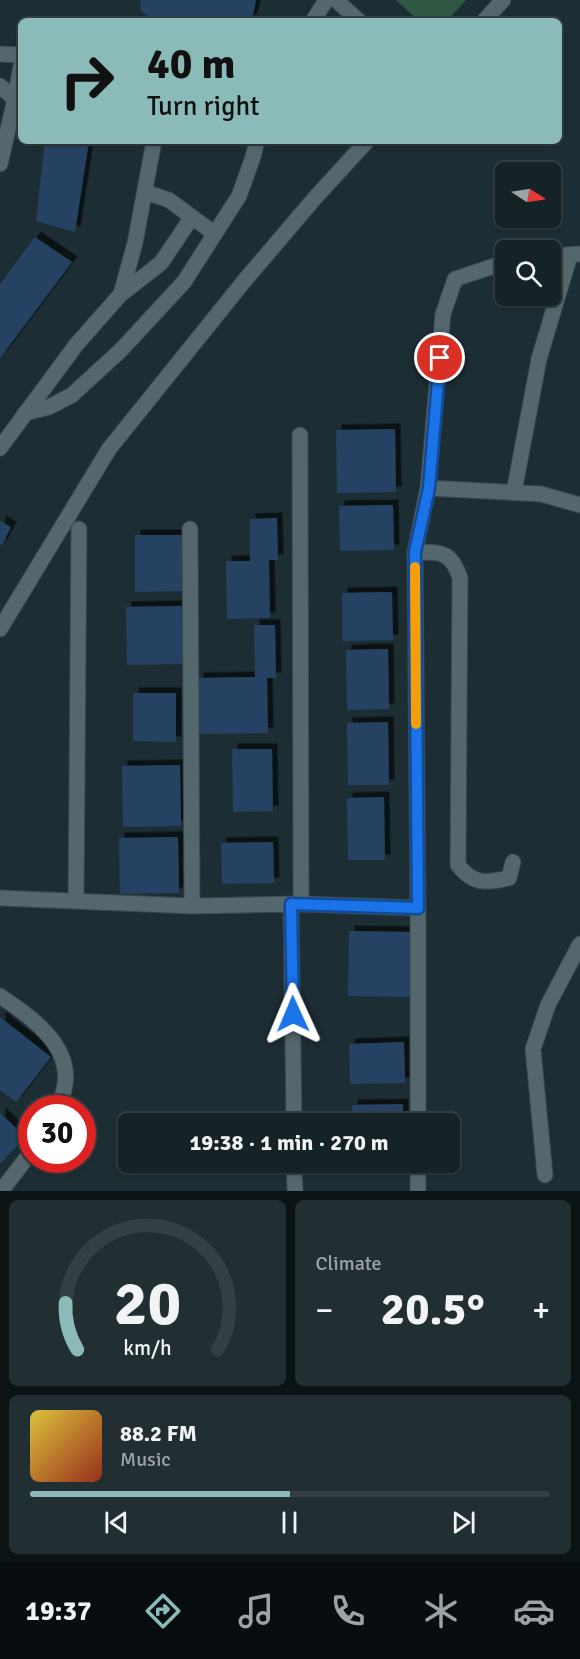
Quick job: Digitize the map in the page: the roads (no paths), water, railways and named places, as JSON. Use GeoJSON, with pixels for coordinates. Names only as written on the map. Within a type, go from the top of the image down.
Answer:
{"type":"FeatureCollection","features":[{"type":"Feature","properties":{"kind":"street"},"geometry":{"type":"LineString","coordinates":[[315,18],[326,0]]}},
{"type":"Feature","properties":{"kind":"street"},"geometry":{"type":"LineString","coordinates":[[336,0],[356,18]]}},
{"type":"Feature","properties":{"kind":"street"},"geometry":{"type":"LineString","coordinates":[[487,18],[503,0]]}},
{"type":"Feature","properties":{"kind":"street"},"geometry":{"type":"LineString","coordinates":[[0,54],[18,55]]}},
{"type":"Feature","properties":{"kind":"street"},"geometry":{"type":"LineString","coordinates":[[0,86],[18,100],[0,164]]}},
{"type":"Feature","properties":{"kind":"street"},"geometry":{"type":"LineString","coordinates":[[121,294],[135,243],[153,144]]}},
{"type":"Feature","properties":{"kind":"street"},"geometry":{"type":"LineString","coordinates":[[25,413],[49,407],[72,395],[121,350],[184,282],[239,196],[256,144]]}},
{"type":"Feature","properties":{"kind":"street"},"geometry":{"type":"LineString","coordinates":[[0,629],[109,448],[245,280],[364,144]]}},
{"type":"Feature","properties":{"kind":"street"},"geometry":{"type":"LineString","coordinates":[[145,192],[169,200],[214,234]]}},
{"type":"Feature","properties":{"kind":"street"},"geometry":{"type":"LineString","coordinates":[[0,448],[76,345],[121,294],[161,263],[192,217]]}},
{"type":"Feature","properties":{"kind":"street"},"geometry":{"type":"LineString","coordinates":[[514,492],[539,359],[575,255]]}},
{"type":"Feature","properties":{"kind":"street"},"geometry":{"type":"LineString","coordinates":[[418,1113],[415,552],[429,488],[443,314],[455,279],[495,266]]}},
{"type":"Feature","properties":{"kind":"street"},"geometry":{"type":"LineString","coordinates":[[294,1113],[300,435]]}},
{"type":"Feature","properties":{"kind":"street"},"geometry":{"type":"LineString","coordinates":[[429,488],[541,494],[580,505]]}},
{"type":"Feature","properties":{"kind":"street"},"geometry":{"type":"LineString","coordinates":[[76,900],[79,529]]}},
{"type":"Feature","properties":{"kind":"street"},"geometry":{"type":"LineString","coordinates":[[190,529],[192,906]]}},
{"type":"Feature","properties":{"kind":"street"},"geometry":{"type":"LineString","coordinates":[[415,552],[437,552],[448,556],[460,578],[458,865],[467,877],[489,883],[508,878],[513,862]]}},
{"type":"Feature","properties":{"kind":"street"},"geometry":{"type":"LineString","coordinates":[[0,898],[192,906],[296,904],[418,908]]}},
{"type":"Feature","properties":{"kind":"street"},"geometry":{"type":"LineString","coordinates":[[545,1175],[533,1049],[548,1005],[580,944]]}},
{"type":"Feature","properties":{"kind":"street"},"geometry":{"type":"LineString","coordinates":[[0,996],[25,1013],[52,1040],[66,1065],[67,1083],[62,1095]]}},
{"type":"Feature","properties":{"kind":"street"},"geometry":{"type":"LineString","coordinates":[[1,1191],[18,1170]]}},
{"type":"Feature","properties":{"kind":"street"},"geometry":{"type":"LineString","coordinates":[[294,1173],[295,1191]]}},
{"type":"Feature","properties":{"kind":"street"},"geometry":{"type":"LineString","coordinates":[[418,1173],[418,1191]]}}]}
